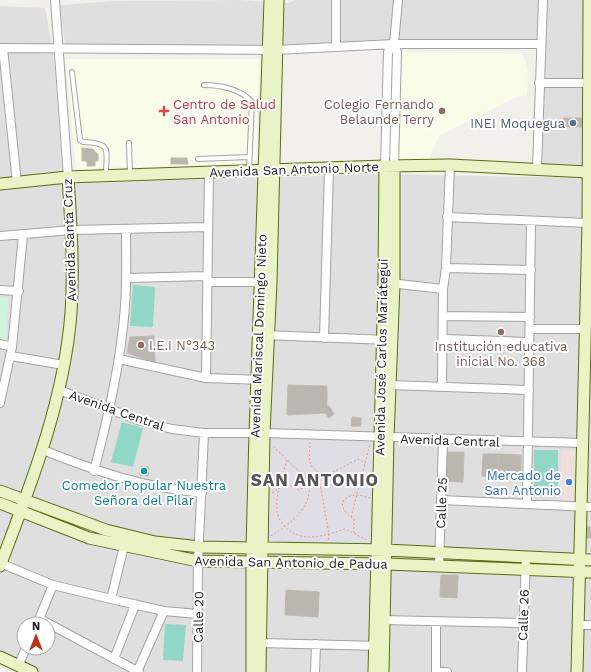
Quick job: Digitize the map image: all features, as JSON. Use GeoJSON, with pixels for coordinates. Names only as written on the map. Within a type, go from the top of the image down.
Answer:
{"type":"FeatureCollection","features":[{"type":"Feature","properties":{"kind":"street","name":"Avenida Santa Cruz"},"geometry":{"type":"LineString","coordinates":[[0,564],[22,511],[43,450],[59,390],[71,314],[73,276],[72,230],[55,0]]}},
{"type":"Feature","properties":{"kind":"street","name":"Avenida Mariscal Domingo Nieto"},"geometry":{"type":"LineString","coordinates":[[252,672],[257,563],[260,545],[259,433],[269,170],[271,50],[270,0]]}},
{"type":"Feature","properties":{"kind":"street","name":"Avenida Mariscal Domingo Nieto"},"geometry":{"type":"LineString","coordinates":[[271,50],[278,0]]}},
{"type":"Feature","properties":{"kind":"street"},"geometry":{"type":"LineString","coordinates":[[336,0],[336,47]]}},
{"type":"Feature","properties":{"kind":"street","name":"Avenida José Carlos Mariátegui"},"geometry":{"type":"LineString","coordinates":[[374,672],[379,646],[382,564],[378,547],[380,440],[389,282],[389,166],[397,52],[394,44],[398,0]]}},
{"type":"Feature","properties":{"kind":"street"},"geometry":{"type":"LineString","coordinates":[[538,169],[540,44],[544,0]]}},
{"type":"Feature","properties":{"kind":"street"},"geometry":{"type":"LineString","coordinates":[[577,672],[579,572],[585,560],[587,460],[583,443],[587,407],[588,361],[586,329],[588,308],[588,223],[590,195],[588,172],[590,156],[588,0]]}},
{"type":"Feature","properties":{"kind":"street"},"geometry":{"type":"LineString","coordinates":[[18,183],[2,48],[271,50],[394,44],[540,44]]}},
{"type":"Feature","properties":{"kind":"street"},"geometry":{"type":"LineString","coordinates":[[539,83],[589,83]]}},
{"type":"Feature","properties":{"kind":"street"},"geometry":{"type":"LineString","coordinates":[[0,103],[9,103]]}},
{"type":"Feature","properties":{"kind":"street"},"geometry":{"type":"LineString","coordinates":[[442,386],[443,289],[446,268],[450,165]]}},
{"type":"Feature","properties":{"kind":"street","name":"Avenida San Antonio Norte"},"geometry":{"type":"LineString","coordinates":[[0,184],[68,177],[389,166],[450,165],[588,172]]}},
{"type":"Feature","properties":{"kind":"street"},"geometry":{"type":"LineString","coordinates":[[324,338],[330,169]]}},
{"type":"Feature","properties":{"kind":"street"},"geometry":{"type":"LineString","coordinates":[[206,378],[208,172]]}},
{"type":"Feature","properties":{"kind":"street"},"geometry":{"type":"LineString","coordinates":[[447,217],[588,223]]}},
{"type":"Feature","properties":{"kind":"street"},"geometry":{"type":"LineString","coordinates":[[527,504],[531,221]]}},
{"type":"Feature","properties":{"kind":"street"},"geometry":{"type":"LineString","coordinates":[[0,236],[72,230],[208,227]]}},
{"type":"Feature","properties":{"kind":"street"},"geometry":{"type":"LineString","coordinates":[[94,471],[110,410],[119,359],[127,278],[126,230]]}},
{"type":"Feature","properties":{"kind":"street"},"geometry":{"type":"LineString","coordinates":[[0,403],[3,376],[12,347],[23,235]]}},
{"type":"Feature","properties":{"kind":"street"},"geometry":{"type":"LineString","coordinates":[[446,268],[531,270]]}},
{"type":"Feature","properties":{"kind":"street"},"geometry":{"type":"LineString","coordinates":[[127,278],[207,279],[265,282]]}},
{"type":"Feature","properties":{"kind":"street"},"geometry":{"type":"LineString","coordinates":[[389,282],[443,289]]}},
{"type":"Feature","properties":{"kind":"street"},"geometry":{"type":"LineString","coordinates":[[0,290],[18,291]]}},
{"type":"Feature","properties":{"kind":"street"},"geometry":{"type":"LineString","coordinates":[[443,316],[530,317]]}},
{"type":"Feature","properties":{"kind":"street"},"geometry":{"type":"LineString","coordinates":[[530,329],[586,329]]}},
{"type":"Feature","properties":{"kind":"street"},"geometry":{"type":"LineString","coordinates":[[263,334],[386,340]]}},
{"type":"Feature","properties":{"kind":"street"},"geometry":{"type":"LineString","coordinates":[[443,339],[530,342]]}},
{"type":"Feature","properties":{"kind":"street","name":"Avenida José Carlos Mariátegui"},"geometry":{"type":"LineString","coordinates":[[380,440],[390,385],[386,340]]}},
{"type":"Feature","properties":{"kind":"street"},"geometry":{"type":"LineString","coordinates":[[0,344],[12,347]]}},
{"type":"Feature","properties":{"kind":"street"},"geometry":{"type":"LineString","coordinates":[[10,356],[64,365]]}},
{"type":"Feature","properties":{"kind":"street"},"geometry":{"type":"LineString","coordinates":[[119,359],[206,378],[262,380]]}},
{"type":"Feature","properties":{"kind":"street"},"geometry":{"type":"LineString","coordinates":[[390,385],[529,390]]}},
{"type":"Feature","properties":{"kind":"street","name":"Avenida Central"},"geometry":{"type":"LineString","coordinates":[[59,390],[141,421],[172,429],[204,433],[259,433],[380,440],[583,443]]}},
{"type":"Feature","properties":{"kind":"street","name":"Calle 20"},"geometry":{"type":"LineString","coordinates":[[197,672],[198,561],[200,547],[204,433]]}},
{"type":"Feature","properties":{"kind":"street","name":"Calle 25"},"geometry":{"type":"LineString","coordinates":[[439,566],[443,440]]}},
{"type":"Feature","properties":{"kind":"street"},"geometry":{"type":"LineString","coordinates":[[43,450],[94,471],[145,485],[202,493]]}},
{"type":"Feature","properties":{"kind":"street","name":"Avenida San Antonio de Padua"},"geometry":{"type":"LineString","coordinates":[[0,491],[106,530],[155,542],[200,547],[260,545],[378,547],[439,554],[585,560]]}},
{"type":"Feature","properties":{"kind":"street"},"geometry":{"type":"LineString","coordinates":[[441,500],[586,507]]}},
{"type":"Feature","properties":{"kind":"street","name":"Avenida San Antonio de Padua"},"geometry":{"type":"LineString","coordinates":[[0,502],[89,538],[198,561],[382,564],[591,572]]}},
{"type":"Feature","properties":{"kind":"street"},"geometry":{"type":"LineString","coordinates":[[111,599],[124,546]]}},
{"type":"Feature","properties":{"kind":"street","name":"Calle 26"},"geometry":{"type":"LineString","coordinates":[[522,672],[526,557]]}},
{"type":"Feature","properties":{"kind":"street","name":"Avenida Mariscal Domingo Nieto"},"geometry":{"type":"LineString","coordinates":[[257,563],[261,643],[260,672]]}},
{"type":"Feature","properties":{"kind":"street"},"geometry":{"type":"LineString","coordinates":[[0,564],[53,584],[111,599],[164,611],[198,614]]}},
{"type":"Feature","properties":{"kind":"street"},"geometry":{"type":"LineString","coordinates":[[41,616],[53,584]]}},
{"type":"Feature","properties":{"kind":"street"},"geometry":{"type":"LineString","coordinates":[[114,659],[135,605]]}},
{"type":"Feature","properties":{"kind":"street"},"geometry":{"type":"LineString","coordinates":[[56,630],[137,672],[164,611]]}},
{"type":"Feature","properties":{"kind":"street"},"geometry":{"type":"LineString","coordinates":[[380,620],[523,623]]}},
{"type":"Feature","properties":{"kind":"street"},"geometry":{"type":"LineString","coordinates":[[436,622],[436,672],[447,672]]}},
{"type":"Feature","properties":{"kind":"street"},"geometry":{"type":"LineString","coordinates":[[579,625],[591,625]]}},
{"type":"Feature","properties":{"kind":"street"},"geometry":{"type":"LineString","coordinates":[[261,643],[379,646]]}},
{"type":"Feature","properties":{"kind":"street"},"geometry":{"type":"LineString","coordinates":[[315,672],[316,644]]}},
{"type":"Feature","properties":{"kind":"street","name":"Avenida José Carlos Mariátegui"},"geometry":{"type":"LineString","coordinates":[[379,646],[383,672]]}},
{"type":"Feature","properties":{"kind":"street"},"geometry":{"type":"LineString","coordinates":[[19,664],[22,656]]}},
{"type":"Feature","properties":{"kind":"street"},"geometry":{"type":"LineString","coordinates":[[0,657],[19,664],[32,672]]}},
{"type":"Feature","properties":{"kind":"lane"},"geometry":{"type":"LineString","coordinates":[[72,72],[80,140],[83,142],[100,143],[106,148],[106,176]]}},
{"type":"Feature","properties":{"kind":"lane"},"geometry":{"type":"LineString","coordinates":[[204,85],[220,86],[244,96],[252,102],[249,171]]}},
{"type":"Feature","properties":{"kind":"lane"},"geometry":{"type":"LineString","coordinates":[[129,143],[130,175]]}},
{"type":"Feature","properties":{"kind":"lane"},"geometry":{"type":"LineString","coordinates":[[198,160],[249,158]]}},
{"type":"Feature","properties":{"kind":"path"},"geometry":{"type":"LineString","coordinates":[[351,517],[370,443],[380,440]]}},
{"type":"Feature","properties":{"kind":"path"},"geometry":{"type":"LineString","coordinates":[[310,441],[310,463],[312,468],[316,471],[318,479],[328,534],[328,543]]}},
{"type":"Feature","properties":{"kind":"path"},"geometry":{"type":"LineString","coordinates":[[273,446],[311,483]]}},
{"type":"Feature","properties":{"kind":"path"},"geometry":{"type":"LineString","coordinates":[[266,496],[287,484],[292,485],[299,490],[358,459],[365,463]]}},
{"type":"Feature","properties":{"kind":"path"},"geometry":{"type":"LineString","coordinates":[[287,460],[278,489],[277,509],[279,518],[285,527],[297,535],[307,537],[328,534],[345,529],[378,547]]}},
{"type":"Feature","properties":{"kind":"path"},"geometry":{"type":"LineString","coordinates":[[260,545],[285,527],[307,501],[311,483]]}},
{"type":"Feature","properties":{"kind":"path"},"geometry":{"type":"LineString","coordinates":[[354,533],[354,518],[343,510],[342,505],[344,500],[348,496],[357,495],[370,498]]}},
{"type":"Feature","properties":{"kind":"shaded area"},"geometry":{"type":"Polygon","coordinates":[[[239,0],[288,3],[296,0],[582,0],[582,171],[532,170],[537,47],[65,45],[60,5],[115,1],[239,0]]]}},
{"type":"Feature","properties":{"kind":"shaded area"},"geometry":{"type":"Polygon","coordinates":[[[0,6],[45,8],[54,58],[63,184],[378,174],[591,178],[591,672],[34,672],[0,656],[0,6]]]}},
{"type":"Feature","properties":{"kind":"shaded area","name":"Colegio Fernando Belaunde Terry"},"geometry":{"type":"Polygon","coordinates":[[[402,52],[522,54],[525,59],[528,77],[527,95],[514,98],[439,136],[428,161],[399,160],[395,152],[399,55],[402,52]]]}},
{"type":"Feature","properties":{"kind":"shaded area","name":"Centro de Salud San Antonio"},"geometry":{"type":"Polygon","coordinates":[[[66,59],[259,59],[256,163],[76,169],[66,59]]]}},
{"type":"Feature","properties":{"kind":"shaded area"},"geometry":{"type":"Polygon","coordinates":[[[133,285],[155,287],[153,327],[130,326],[133,285]]]}},
{"type":"Feature","properties":{"kind":"shaded area"},"geometry":{"type":"Polygon","coordinates":[[[122,422],[143,428],[133,467],[111,462],[122,422]]]}},
{"type":"Feature","properties":{"kind":"shaded area"},"geometry":{"type":"Polygon","coordinates":[[[269,438],[373,442],[375,445],[373,543],[371,547],[265,544],[269,438]]]}},
{"type":"Feature","properties":{"kind":"shaded area"},"geometry":{"type":"Polygon","coordinates":[[[534,450],[558,450],[558,495],[534,495],[534,450]]]}},
{"type":"Feature","properties":{"kind":"shaded area","name":"Mercado de San Antonio"},"geometry":{"type":"Polygon","coordinates":[[[561,450],[574,451],[577,463],[577,502],[561,500],[561,450]]]}},
{"type":"Feature","properties":{"kind":"shaded area"},"geometry":{"type":"Polygon","coordinates":[[[165,624],[186,625],[183,661],[163,660],[165,624]]]}},
{"type":"Feature","properties":{"kind":"green space"},"geometry":{"type":"Polygon","coordinates":[[[0,297],[9,298],[5,345],[0,344],[0,297]]]}},
{"type":"Feature","properties":{"kind":"building","name":"INEI Moquegua"},"geometry":{"type":"Polygon","coordinates":[[[563,118],[583,118],[583,127],[563,127],[563,118]]]}},
{"type":"Feature","properties":{"kind":"building"},"geometry":{"type":"Polygon","coordinates":[[[82,148],[93,149],[98,154],[98,161],[95,161],[95,166],[87,166],[87,161],[82,161],[82,148]]]}},
{"type":"Feature","properties":{"kind":"building"},"geometry":{"type":"Polygon","coordinates":[[[171,158],[187,158],[188,164],[171,164],[171,158]]]}},
{"type":"Feature","properties":{"kind":"building","name":"I.E.I N°343"},"geometry":{"type":"Polygon","coordinates":[[[154,336],[155,362],[127,353],[130,337],[154,336]]]}},
{"type":"Feature","properties":{"kind":"building"},"geometry":{"type":"Polygon","coordinates":[[[288,385],[327,386],[327,407],[329,406],[334,414],[329,418],[325,413],[287,415],[288,385]]]}},
{"type":"Feature","properties":{"kind":"building"},"geometry":{"type":"Polygon","coordinates":[[[352,417],[361,418],[361,426],[351,426],[352,417]]]}},
{"type":"Feature","properties":{"kind":"building"},"geometry":{"type":"Polygon","coordinates":[[[445,452],[464,452],[463,482],[444,481],[445,452]]]}},
{"type":"Feature","properties":{"kind":"building"},"geometry":{"type":"Polygon","coordinates":[[[483,454],[498,454],[498,477],[482,476],[483,454]]]}},
{"type":"Feature","properties":{"kind":"building"},"geometry":{"type":"Polygon","coordinates":[[[498,454],[521,455],[521,479],[504,479],[504,470],[498,470],[498,454]]]}},
{"type":"Feature","properties":{"kind":"building","name":"Comedor Popular Nuestra Señora del Pilar"},"geometry":{"type":"Polygon","coordinates":[[[141,466],[149,467],[148,476],[140,475],[141,466]]]}},
{"type":"Feature","properties":{"kind":"building"},"geometry":{"type":"Polygon","coordinates":[[[587,527],[591,527],[591,538],[587,538],[587,527]]]}},
{"type":"Feature","properties":{"kind":"building"},"geometry":{"type":"Polygon","coordinates":[[[441,575],[458,575],[457,598],[440,597],[441,575]]]}},
{"type":"Feature","properties":{"kind":"building"},"geometry":{"type":"Polygon","coordinates":[[[286,590],[319,592],[318,617],[285,615],[286,590]]]}},
{"type":"Feature","properties":{"kind":"place","name":"Centro de Salud San Antonio"},"geometry":{"type":"Point","coordinates":[164,111]}},
{"type":"Feature","properties":{"kind":"place","name":"Colegio Fernando Belaunde Terry"},"geometry":{"type":"Point","coordinates":[442,111]}},
{"type":"Feature","properties":{"kind":"place","name":"INEI Moquegua"},"geometry":{"type":"Point","coordinates":[573,123]}},
{"type":"Feature","properties":{"kind":"place","name":"Institución educativa inicial No. 368"},"geometry":{"type":"Point","coordinates":[501,332]}},
{"type":"Feature","properties":{"kind":"place","name":"I.E.I N°343"},"geometry":{"type":"Point","coordinates":[141,345]}},
{"type":"Feature","properties":{"kind":"place","name":"Comedor Popular Nuestra Señora del Pilar"},"geometry":{"type":"Point","coordinates":[144,471]}},
{"type":"Feature","properties":{"kind":"place","name":"Mercado de San Antonio"},"geometry":{"type":"Point","coordinates":[569,482]}},
{"type":"Feature","properties":{"kind":"district","name":"SAN ANTONIO"},"geometry":{"type":"Point","coordinates":[315,480]}}]}
